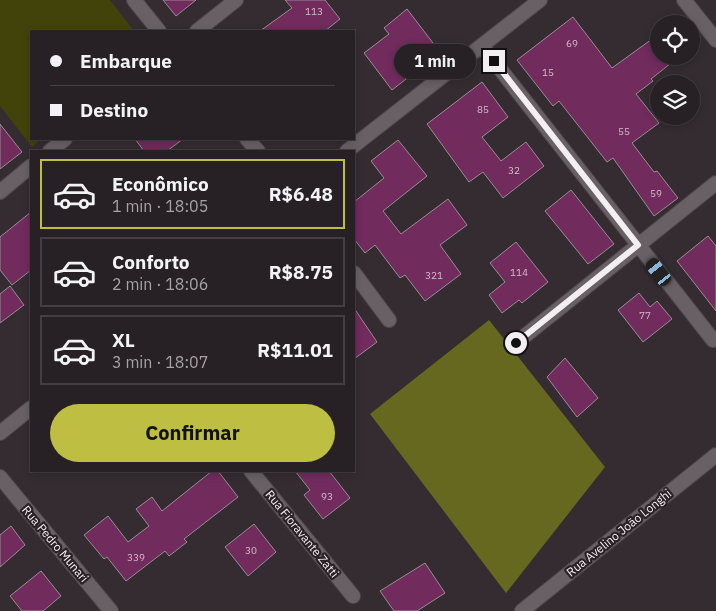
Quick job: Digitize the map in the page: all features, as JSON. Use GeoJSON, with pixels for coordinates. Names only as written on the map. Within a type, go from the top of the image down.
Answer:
{"type":"FeatureCollection","features":[{"type":"Feature","properties":{"kind":"street"},"geometry":{"type":"LineString","coordinates":[[134,0],[158,30]]}},
{"type":"Feature","properties":{"kind":"street"},"geometry":{"type":"LineString","coordinates":[[198,30],[236,0]]}},
{"type":"Feature","properties":{"kind":"street"},"geometry":{"type":"LineString","coordinates":[[348,150],[540,0]]}},
{"type":"Feature","properties":{"kind":"street"},"geometry":{"type":"LineString","coordinates":[[684,0],[716,40]]}},
{"type":"Feature","properties":{"kind":"street"},"geometry":{"type":"LineString","coordinates":[[482,46],[713,340]]}},
{"type":"Feature","properties":{"kind":"street"},"geometry":{"type":"LineString","coordinates":[[51,150],[64,140]]}},
{"type":"Feature","properties":{"kind":"street"},"geometry":{"type":"LineString","coordinates":[[249,140],[257,150]]}},
{"type":"Feature","properties":{"kind":"street"},"geometry":{"type":"LineString","coordinates":[[0,192],[30,167]]}},
{"type":"Feature","properties":{"kind":"street"},"geometry":{"type":"LineString","coordinates":[[516,343],[716,183]]}},
{"type":"Feature","properties":{"kind":"street"},"geometry":{"type":"LineString","coordinates":[[355,274],[389,320]]}},
{"type":"Feature","properties":{"kind":"street"},"geometry":{"type":"LineString","coordinates":[[0,434],[30,409]]}},
{"type":"Feature","properties":{"kind":"street","name":"Rua Avelino João Longhi"},"geometry":{"type":"LineString","coordinates":[[522,611],[716,455]]}},
{"type":"Feature","properties":{"kind":"street","name":"Rua Fioravante Zatti"},"geometry":{"type":"LineString","coordinates":[[252,472],[353,596]]}},
{"type":"Feature","properties":{"kind":"street","name":"Rua Pedro Munari"},"geometry":{"type":"LineString","coordinates":[[0,477],[111,611]]}},
{"type":"Feature","properties":{"kind":"shaded area"},"geometry":{"type":"Polygon","coordinates":[[[0,0],[110,0],[133,30],[30,30],[30,140],[40,140],[32,147],[0,106],[0,0]]]}},
{"type":"Feature","properties":{"kind":"shaded area"},"geometry":{"type":"Polygon","coordinates":[[[489,320],[605,467],[506,593],[370,414],[489,320]]]}},
{"type":"Feature","properties":{"kind":"building"},"geometry":{"type":"Polygon","coordinates":[[[163,0],[196,0],[176,16],[163,0]]]}},
{"type":"Feature","properties":{"kind":"building"},"geometry":{"type":"Polygon","coordinates":[[[285,0],[325,0],[340,19],[326,30],[261,30],[292,8],[285,0]]]}},
{"type":"Feature","properties":{"kind":"building"},"geometry":{"type":"Polygon","coordinates":[[[407,9],[433,43],[408,63],[415,72],[392,90],[364,53],[389,34],[384,28],[407,9]]]}},
{"type":"Feature","properties":{"kind":"building"},"geometry":{"type":"Polygon","coordinates":[[[573,17],[612,68],[650,41],[650,65],[669,65],[656,75],[650,75],[650,83],[636,94],[650,112],[650,125],[656,125],[632,143],[654,172],[657,171],[678,198],[654,216],[613,158],[607,162],[559,101],[553,106],[517,60],[573,17]]]}},
{"type":"Feature","properties":{"kind":"building"},"geometry":{"type":"Polygon","coordinates":[[[482,82],[508,117],[482,137],[501,161],[526,142],[544,166],[503,198],[483,172],[469,182],[427,124],[482,82]]]}},
{"type":"Feature","properties":{"kind":"building"},"geometry":{"type":"Polygon","coordinates":[[[0,124],[22,152],[0,169],[0,124]]]}},
{"type":"Feature","properties":{"kind":"building"},"geometry":{"type":"Polygon","coordinates":[[[136,140],[182,140],[168,150],[143,150],[136,140]]]}},
{"type":"Feature","properties":{"kind":"building"},"geometry":{"type":"Polygon","coordinates":[[[398,140],[427,176],[383,211],[401,234],[448,199],[467,225],[440,245],[461,274],[425,301],[405,275],[400,278],[375,245],[365,253],[355,240],[355,201],[384,178],[371,161],[398,140]]]}},
{"type":"Feature","properties":{"kind":"building"},"geometry":{"type":"Polygon","coordinates":[[[571,190],[614,244],[588,264],[545,211],[571,190]]]}},
{"type":"Feature","properties":{"kind":"building"},"geometry":{"type":"Polygon","coordinates":[[[30,213],[30,271],[12,285],[0,270],[0,237],[30,213]]]}},
{"type":"Feature","properties":{"kind":"building"},"geometry":{"type":"Polygon","coordinates":[[[708,236],[716,246],[716,311],[677,261],[708,236]]]}},
{"type":"Feature","properties":{"kind":"building"},"geometry":{"type":"Polygon","coordinates":[[[516,242],[548,282],[522,303],[519,300],[502,313],[489,295],[505,282],[490,263],[516,242]]]}},
{"type":"Feature","properties":{"kind":"building"},"geometry":{"type":"Polygon","coordinates":[[[10,286],[24,305],[0,323],[0,294],[10,286]]]}},
{"type":"Feature","properties":{"kind":"building"},"geometry":{"type":"Polygon","coordinates":[[[639,293],[650,307],[657,301],[672,319],[643,342],[618,310],[639,293]]]}},
{"type":"Feature","properties":{"kind":"building"},"geometry":{"type":"Polygon","coordinates":[[[355,309],[377,342],[355,358],[355,309]]]}},
{"type":"Feature","properties":{"kind":"building"},"geometry":{"type":"Polygon","coordinates":[[[565,358],[598,398],[577,417],[547,377],[565,358]]]}},
{"type":"Feature","properties":{"kind":"building"},"geometry":{"type":"Polygon","coordinates":[[[211,472],[219,472],[238,497],[184,539],[187,542],[169,556],[165,551],[126,581],[107,557],[104,559],[84,535],[108,516],[128,542],[149,526],[136,509],[152,497],[162,511],[211,472]]]}},
{"type":"Feature","properties":{"kind":"building"},"geometry":{"type":"Polygon","coordinates":[[[296,472],[330,472],[350,498],[323,519],[304,495],[310,490],[296,472]]]}},
{"type":"Feature","properties":{"kind":"building"},"geometry":{"type":"Polygon","coordinates":[[[254,524],[276,552],[248,576],[225,547],[254,524]]]}},
{"type":"Feature","properties":{"kind":"building"},"geometry":{"type":"Polygon","coordinates":[[[11,526],[25,545],[0,567],[0,535],[11,526]]]}},
{"type":"Feature","properties":{"kind":"building"},"geometry":{"type":"Polygon","coordinates":[[[425,563],[445,593],[417,611],[394,611],[380,591],[425,563]]]}},
{"type":"Feature","properties":{"kind":"building"},"geometry":{"type":"Polygon","coordinates":[[[41,571],[61,596],[43,611],[22,611],[10,596],[41,571]]]}},
{"type":"Feature","properties":{"kind":"route"},"geometry":{"type":"LineString","coordinates":[[494,61],[638,245],[516,343]]}}]}
